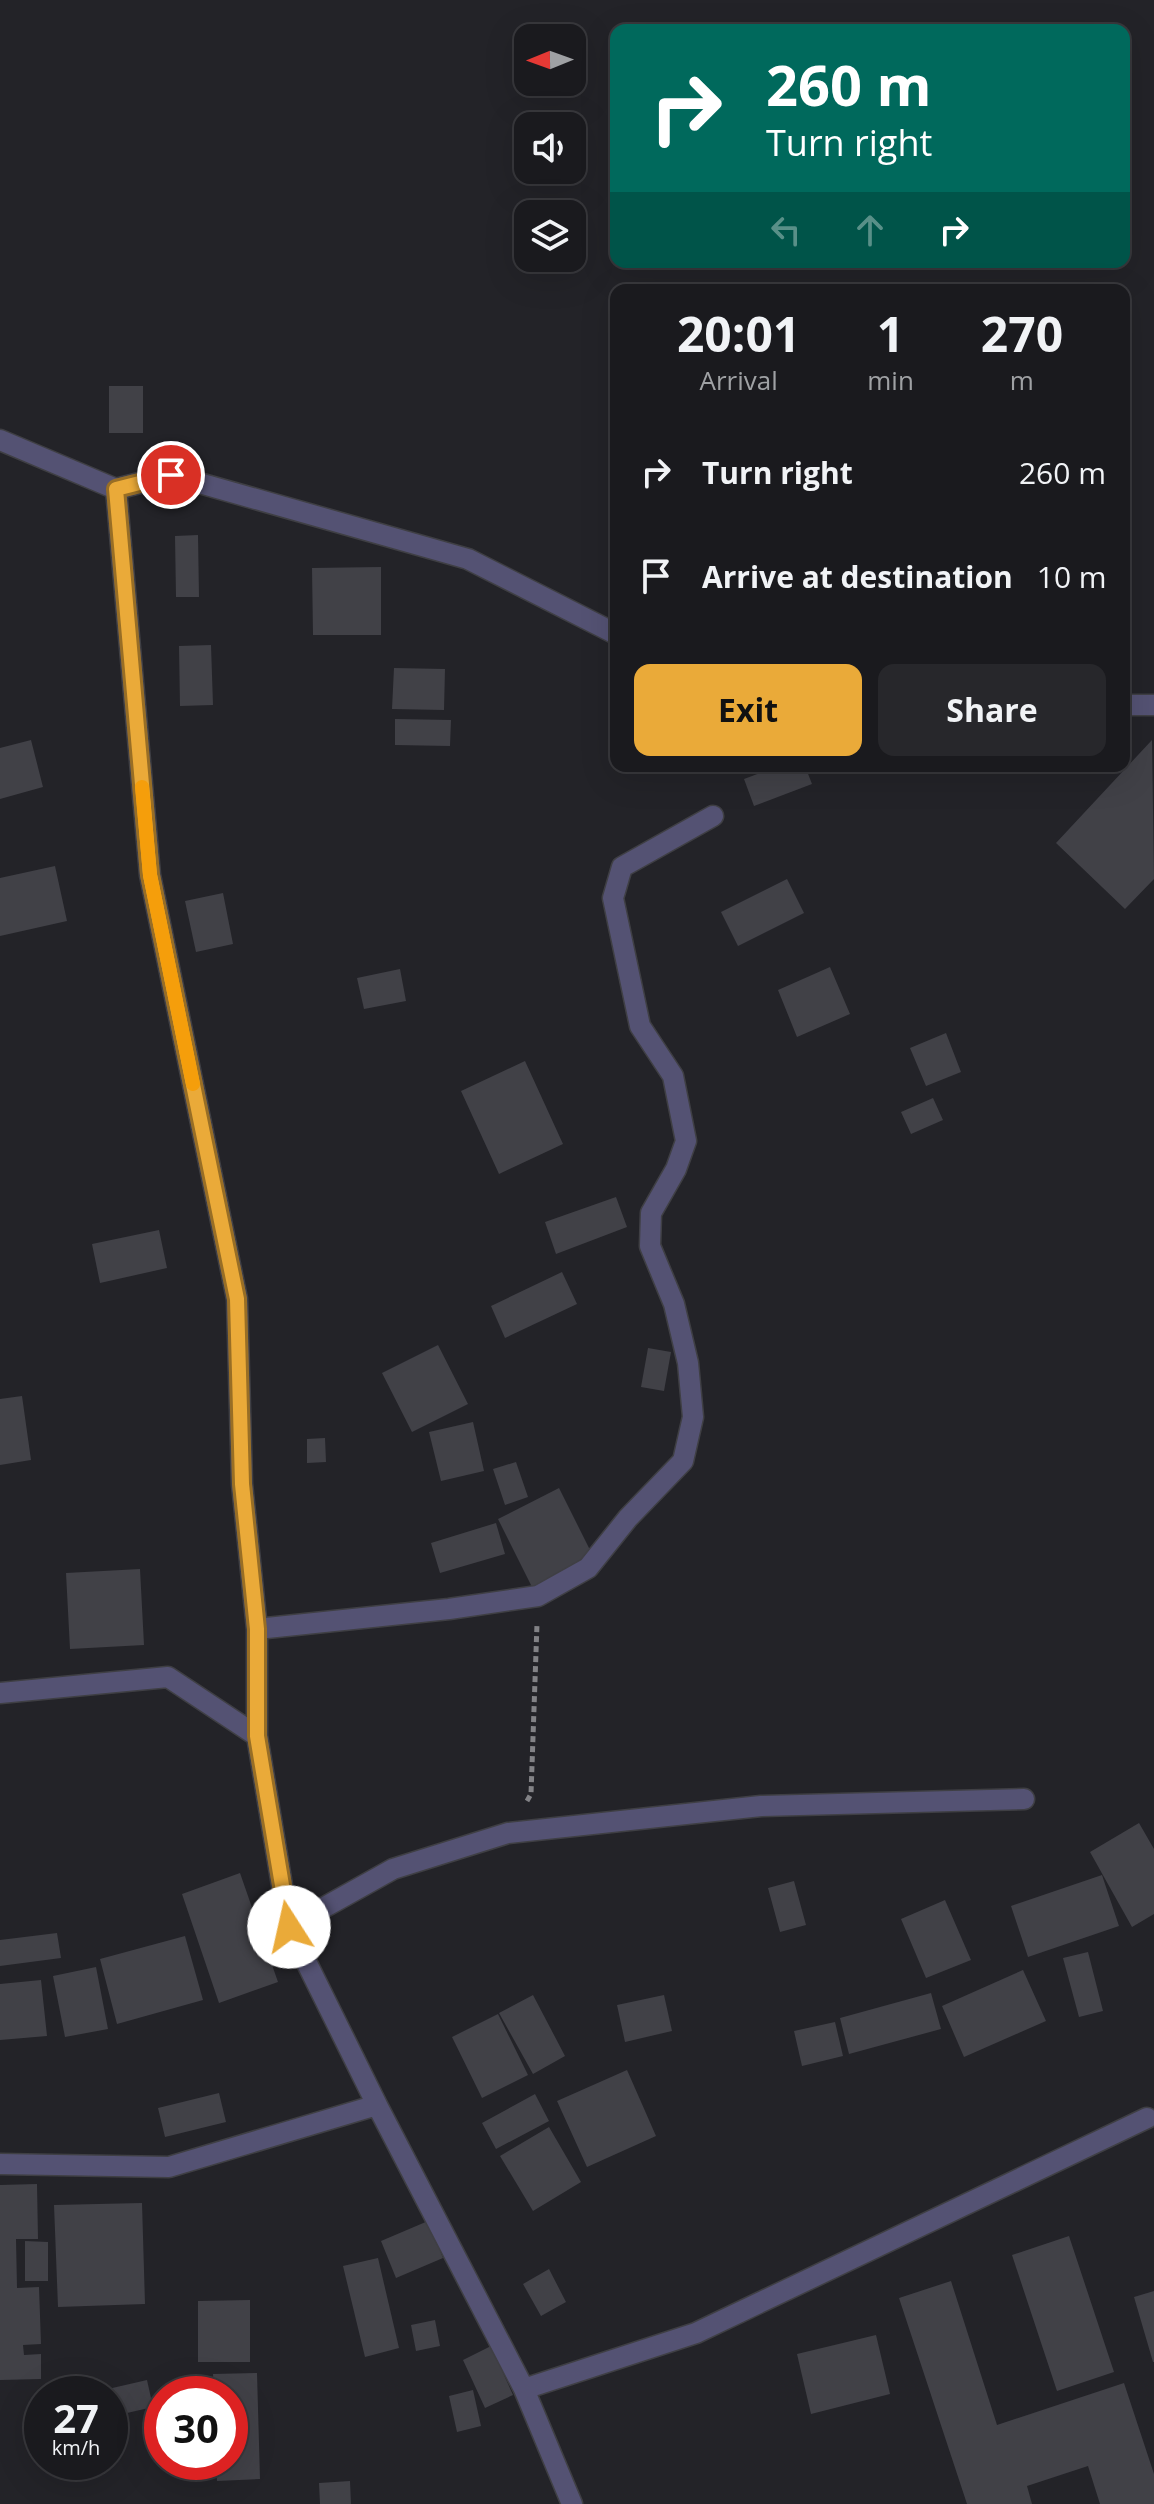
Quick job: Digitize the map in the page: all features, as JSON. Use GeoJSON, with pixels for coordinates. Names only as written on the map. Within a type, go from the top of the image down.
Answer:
{"type":"FeatureCollection","features":[{"type":"Feature","properties":{"kind":"street"},"geometry":{"type":"LineString","coordinates":[[0,440],[116,489],[171,475],[468,559],[610,631]]}},
{"type":"Feature","properties":{"kind":"street"},"geometry":{"type":"LineString","coordinates":[[116,489],[150,875],[237,1299],[242,1484],[257,1629],[257,1736],[289,1927],[524,2389],[569,2503]]}},
{"type":"Feature","properties":{"kind":"street"},"geometry":{"type":"LineString","coordinates":[[1130,705],[1154,705]]}},
{"type":"Feature","properties":{"kind":"street"},"geometry":{"type":"LineString","coordinates":[[257,1629],[449,1609],[538,1596],[588,1568],[628,1518],[683,1461],[693,1417],[688,1363],[674,1304],[650,1246],[651,1213],[676,1169],[686,1141],[673,1076],[640,1026],[613,898],[622,867],[713,816]]}},
{"type":"Feature","properties":{"kind":"street"},"geometry":{"type":"LineString","coordinates":[[0,1693],[168,1677],[257,1736]]}},
{"type":"Feature","properties":{"kind":"street"},"geometry":{"type":"LineString","coordinates":[[289,1927],[393,1869],[508,1833],[761,1806],[1024,1799]]}},
{"type":"Feature","properties":{"kind":"street"},"geometry":{"type":"LineString","coordinates":[[0,2164],[169,2167],[377,2105]]}},
{"type":"Feature","properties":{"kind":"street"},"geometry":{"type":"LineString","coordinates":[[524,2389],[696,2333],[1147,2118]]}},
{"type":"Feature","properties":{"kind":"path"},"geometry":{"type":"LineString","coordinates":[[508,1833],[531,1794],[538,1596]]}},
{"type":"Feature","properties":{"kind":"building"},"geometry":{"type":"Polygon","coordinates":[[[109,386],[143,386],[143,433],[109,433],[109,386]]]}},
{"type":"Feature","properties":{"kind":"building"},"geometry":{"type":"Polygon","coordinates":[[[198,535],[199,597],[176,597],[175,536],[198,535]]]}},
{"type":"Feature","properties":{"kind":"building"},"geometry":{"type":"Polygon","coordinates":[[[381,567],[381,635],[313,635],[312,568],[381,567]]]}},
{"type":"Feature","properties":{"kind":"building"},"geometry":{"type":"Polygon","coordinates":[[[211,645],[213,705],[180,706],[179,646],[211,645]]]}},
{"type":"Feature","properties":{"kind":"building"},"geometry":{"type":"Polygon","coordinates":[[[394,668],[445,669],[444,710],[392,709],[394,668]]]}},
{"type":"Feature","properties":{"kind":"building"},"geometry":{"type":"Polygon","coordinates":[[[395,719],[451,720],[450,746],[395,745],[395,719]]]}},
{"type":"Feature","properties":{"kind":"building"},"geometry":{"type":"Polygon","coordinates":[[[31,740],[43,787],[0,799],[0,748],[31,740]]]}},
{"type":"Feature","properties":{"kind":"building"},"geometry":{"type":"Polygon","coordinates":[[[1152,740],[1154,879],[1125,909],[1056,843],[1122,772],[1130,772],[1130,764],[1152,740]]]}},
{"type":"Feature","properties":{"kind":"building"},"geometry":{"type":"Polygon","coordinates":[[[763,772],[807,772],[812,784],[754,806],[744,779],[763,772]]]}},
{"type":"Feature","properties":{"kind":"building"},"geometry":{"type":"Polygon","coordinates":[[[55,866],[67,921],[0,936],[0,878],[55,866]]]}},
{"type":"Feature","properties":{"kind":"building"},"geometry":{"type":"Polygon","coordinates":[[[787,879],[804,913],[738,946],[721,912],[787,879]]]}},
{"type":"Feature","properties":{"kind":"building"},"geometry":{"type":"Polygon","coordinates":[[[223,893],[233,944],[196,952],[185,901],[223,893]]]}},
{"type":"Feature","properties":{"kind":"building"},"geometry":{"type":"Polygon","coordinates":[[[830,967],[850,1014],[797,1037],[778,990],[830,967]]]}},
{"type":"Feature","properties":{"kind":"building"},"geometry":{"type":"Polygon","coordinates":[[[400,969],[406,1001],[364,1009],[357,978],[400,969]]]}},
{"type":"Feature","properties":{"kind":"building"},"geometry":{"type":"Polygon","coordinates":[[[946,1033],[961,1072],[926,1086],[910,1048],[946,1033]]]}},
{"type":"Feature","properties":{"kind":"building"},"geometry":{"type":"Polygon","coordinates":[[[525,1061],[563,1144],[499,1174],[461,1091],[525,1061]]]}},
{"type":"Feature","properties":{"kind":"building"},"geometry":{"type":"Polygon","coordinates":[[[933,1098],[943,1120],[911,1134],[901,1112],[933,1098]]]}},
{"type":"Feature","properties":{"kind":"building"},"geometry":{"type":"Polygon","coordinates":[[[616,1197],[627,1227],[556,1254],[545,1222],[616,1197]]]}},
{"type":"Feature","properties":{"kind":"building"},"geometry":{"type":"Polygon","coordinates":[[[159,1230],[167,1268],[100,1283],[92,1244],[159,1230]]]}},
{"type":"Feature","properties":{"kind":"building"},"geometry":{"type":"Polygon","coordinates":[[[562,1272],[577,1304],[505,1338],[491,1306],[562,1272]]]}},
{"type":"Feature","properties":{"kind":"building"},"geometry":{"type":"Polygon","coordinates":[[[438,1345],[468,1404],[412,1432],[382,1373],[438,1345]]]}},
{"type":"Feature","properties":{"kind":"building"},"geometry":{"type":"Polygon","coordinates":[[[648,1348],[671,1352],[664,1391],[641,1387],[648,1348]]]}},
{"type":"Feature","properties":{"kind":"building"},"geometry":{"type":"Polygon","coordinates":[[[22,1396],[31,1460],[0,1465],[0,1399],[22,1396]]]}},
{"type":"Feature","properties":{"kind":"building"},"geometry":{"type":"Polygon","coordinates":[[[473,1422],[484,1471],[441,1481],[429,1432],[473,1422]]]}},
{"type":"Feature","properties":{"kind":"building"},"geometry":{"type":"Polygon","coordinates":[[[325,1438],[326,1462],[307,1463],[307,1439],[325,1438]]]}},
{"type":"Feature","properties":{"kind":"building"},"geometry":{"type":"Polygon","coordinates":[[[516,1462],[528,1497],[505,1505],[493,1469],[516,1462]]]}},
{"type":"Feature","properties":{"kind":"building"},"geometry":{"type":"Polygon","coordinates":[[[559,1488],[593,1556],[532,1587],[498,1519],[559,1488]]]}},
{"type":"Feature","properties":{"kind":"building"},"geometry":{"type":"Polygon","coordinates":[[[496,1523],[505,1554],[440,1573],[431,1543],[496,1523]]]}},
{"type":"Feature","properties":{"kind":"building"},"geometry":{"type":"Polygon","coordinates":[[[140,1569],[144,1645],[70,1649],[66,1573],[140,1569]]]}},
{"type":"Feature","properties":{"kind":"building"},"geometry":{"type":"Polygon","coordinates":[[[1139,1823],[1154,1849],[1154,1914],[1132,1927],[1090,1852],[1139,1823]]]}},
{"type":"Feature","properties":{"kind":"building"},"geometry":{"type":"Polygon","coordinates":[[[240,1873],[278,1982],[219,2003],[182,1894],[240,1873]]]}},
{"type":"Feature","properties":{"kind":"building"},"geometry":{"type":"Polygon","coordinates":[[[1102,1875],[1119,1926],[1028,1957],[1011,1906],[1102,1875]]]}},
{"type":"Feature","properties":{"kind":"building"},"geometry":{"type":"Polygon","coordinates":[[[794,1881],[806,1925],[780,1932],[768,1888],[794,1881]]]}},
{"type":"Feature","properties":{"kind":"building"},"geometry":{"type":"Polygon","coordinates":[[[945,1900],[971,1960],[926,1978],[901,1919],[945,1900]]]}},
{"type":"Feature","properties":{"kind":"building"},"geometry":{"type":"Polygon","coordinates":[[[57,1933],[61,1958],[0,1966],[0,1940],[57,1933]]]}},
{"type":"Feature","properties":{"kind":"building"},"geometry":{"type":"Polygon","coordinates":[[[185,1936],[203,2000],[117,2024],[100,1959],[185,1936]]]}},
{"type":"Feature","properties":{"kind":"building"},"geometry":{"type":"Polygon","coordinates":[[[1088,1952],[1103,2011],[1079,2017],[1063,1958],[1088,1952]]]}},
{"type":"Feature","properties":{"kind":"building"},"geometry":{"type":"Polygon","coordinates":[[[96,1967],[108,2029],[65,2037],[53,1976],[96,1967]]]}},
{"type":"Feature","properties":{"kind":"building"},"geometry":{"type":"Polygon","coordinates":[[[1023,1970],[1046,2021],[964,2057],[942,2006],[1023,1970]]]}},
{"type":"Feature","properties":{"kind":"building"},"geometry":{"type":"Polygon","coordinates":[[[41,1980],[47,2036],[0,2040],[0,1984],[41,1980]]]}},
{"type":"Feature","properties":{"kind":"building"},"geometry":{"type":"Polygon","coordinates":[[[931,1993],[941,2029],[849,2054],[840,2018],[931,1993]]]}},
{"type":"Feature","properties":{"kind":"building"},"geometry":{"type":"Polygon","coordinates":[[[533,1995],[565,2056],[533,2074],[499,2013],[533,1995]]]}},
{"type":"Feature","properties":{"kind":"building"},"geometry":{"type":"Polygon","coordinates":[[[664,1995],[672,2031],[625,2042],[617,2005],[664,1995]]]}},
{"type":"Feature","properties":{"kind":"building"},"geometry":{"type":"Polygon","coordinates":[[[498,2014],[528,2075],[482,2098],[452,2037],[498,2014]]]}},
{"type":"Feature","properties":{"kind":"building"},"geometry":{"type":"Polygon","coordinates":[[[835,2022],[843,2056],[802,2066],[794,2031],[835,2022]]]}},
{"type":"Feature","properties":{"kind":"building"},"geometry":{"type":"Polygon","coordinates":[[[627,2070],[656,2136],[587,2167],[557,2101],[627,2070]]]}},
{"type":"Feature","properties":{"kind":"building"},"geometry":{"type":"Polygon","coordinates":[[[219,2093],[226,2122],[165,2137],[158,2108],[219,2093]]]}},
{"type":"Feature","properties":{"kind":"building"},"geometry":{"type":"Polygon","coordinates":[[[535,2094],[549,2121],[496,2149],[482,2123],[535,2094]]]}},
{"type":"Feature","properties":{"kind":"building"},"geometry":{"type":"Polygon","coordinates":[[[549,2127],[581,2182],[533,2211],[500,2156],[549,2127]]]}},
{"type":"Feature","properties":{"kind":"building"},"geometry":{"type":"Polygon","coordinates":[[[37,2184],[38,2239],[16,2239],[17,2288],[39,2287],[41,2344],[23,2345],[24,2355],[41,2354],[41,2376],[24,2376],[24,2379],[0,2380],[0,2185],[37,2184]]]}},
{"type":"Feature","properties":{"kind":"building"},"geometry":{"type":"Polygon","coordinates":[[[142,2203],[145,2304],[58,2307],[54,2205],[142,2203]]]}},
{"type":"Feature","properties":{"kind":"building"},"geometry":{"type":"Polygon","coordinates":[[[428,2221],[443,2258],[396,2278],[381,2241],[428,2221]]]}},
{"type":"Feature","properties":{"kind":"building"},"geometry":{"type":"Polygon","coordinates":[[[1069,2236],[1114,2372],[1057,2391],[1012,2255],[1069,2236]]]}},
{"type":"Feature","properties":{"kind":"building"},"geometry":{"type":"Polygon","coordinates":[[[25,2241],[48,2242],[48,2281],[25,2281],[25,2241]]]}},
{"type":"Feature","properties":{"kind":"building"},"geometry":{"type":"Polygon","coordinates":[[[378,2258],[399,2348],[365,2357],[343,2266],[378,2258]]]}},
{"type":"Feature","properties":{"kind":"building"},"geometry":{"type":"Polygon","coordinates":[[[549,2269],[566,2302],[541,2316],[523,2284],[549,2269]]]}},
{"type":"Feature","properties":{"kind":"building"},"geometry":{"type":"Polygon","coordinates":[[[951,2281],[997,2425],[1124,2383],[1154,2474],[1154,2504],[1100,2504],[1088,2466],[1027,2486],[1032,2504],[967,2504],[899,2298],[951,2281]]]}},
{"type":"Feature","properties":{"kind":"building"},"geometry":{"type":"Polygon","coordinates":[[[1154,2291],[1154,2362],[1153,2362],[1134,2297],[1154,2291]]]}},
{"type":"Feature","properties":{"kind":"building"},"geometry":{"type":"Polygon","coordinates":[[[250,2300],[250,2362],[198,2362],[198,2301],[250,2300]]]}},
{"type":"Feature","properties":{"kind":"building"},"geometry":{"type":"Polygon","coordinates":[[[435,2320],[440,2346],[416,2351],[411,2325],[435,2320]]]}},
{"type":"Feature","properties":{"kind":"building"},"geometry":{"type":"Polygon","coordinates":[[[876,2335],[890,2394],[811,2414],[797,2354],[876,2335]]]}},
{"type":"Feature","properties":{"kind":"building"},"geometry":{"type":"Polygon","coordinates":[[[491,2346],[513,2395],[485,2408],[463,2360],[491,2346]]]}},
{"type":"Feature","properties":{"kind":"building"},"geometry":{"type":"Polygon","coordinates":[[[257,2373],[260,2479],[248,2480],[248,2376],[213,2374],[257,2373]]]}},
{"type":"Feature","properties":{"kind":"building"},"geometry":{"type":"Polygon","coordinates":[[[144,2381],[144,2409],[128,2413],[128,2384],[144,2381]]]}},
{"type":"Feature","properties":{"kind":"building"},"geometry":{"type":"Polygon","coordinates":[[[473,2390],[481,2426],[457,2432],[449,2396],[473,2390]]]}},
{"type":"Feature","properties":{"kind":"building"},"geometry":{"type":"Polygon","coordinates":[[[350,2481],[351,2504],[320,2504],[319,2483],[350,2481]]]}},
{"type":"Feature","properties":{"kind":"slow traffic"},"geometry":{"type":"LineString","coordinates":[[142,787],[150,875],[193,1084]]}},
{"type":"Feature","properties":{"kind":"route"},"geometry":{"type":"LineString","coordinates":[[171,475],[116,489],[150,875],[237,1299],[242,1484],[257,1629],[257,1736],[289,1927]]}}]}
